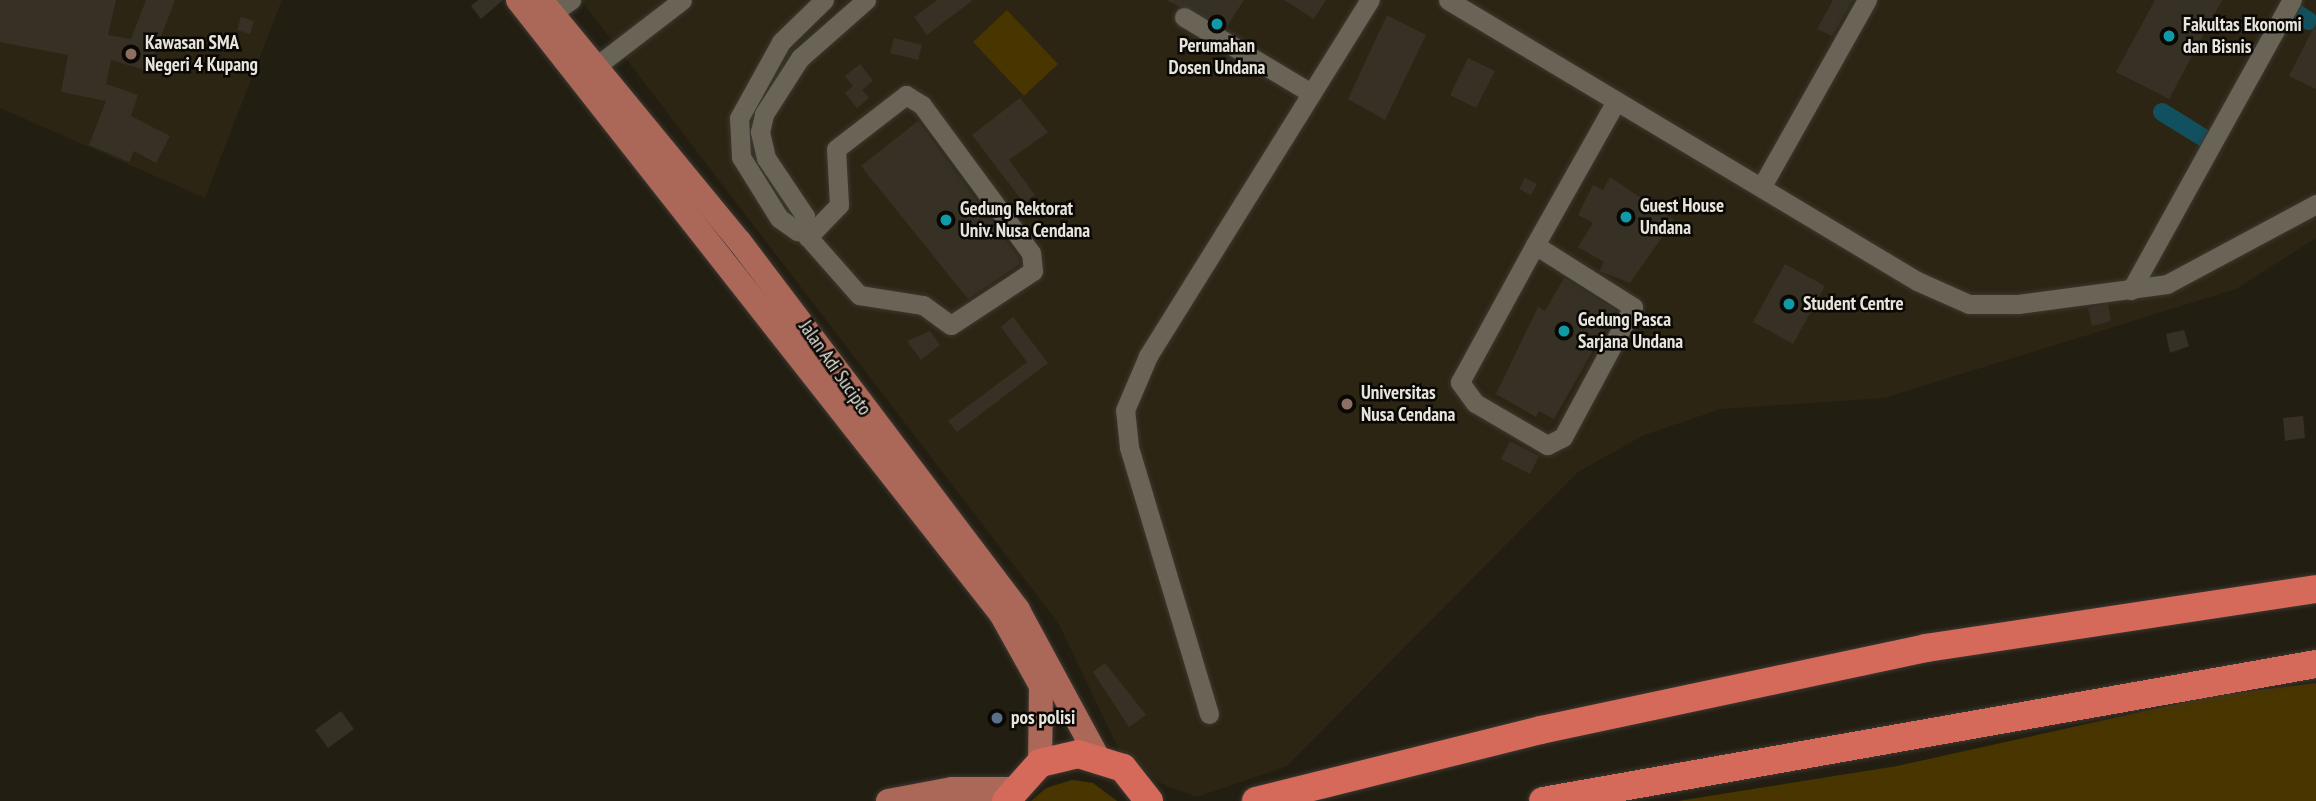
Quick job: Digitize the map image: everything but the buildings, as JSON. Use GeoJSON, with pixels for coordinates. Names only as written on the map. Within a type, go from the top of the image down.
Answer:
{"type":"FeatureCollection","features":[{"type":"Feature","properties":{"kind":"highway"},"geometry":{"type":"LineString","coordinates":[[1256,801],[1541,730],[1926,648],[2316,589]]}},
{"type":"Feature","properties":{"kind":"highway"},"geometry":{"type":"LineString","coordinates":[[1543,801],[2316,664]]}},
{"type":"Feature","properties":{"kind":"highway"},"geometry":{"type":"LineString","coordinates":[[1008,795],[1040,763],[1097,756],[1124,768],[1149,801]]}},
{"type":"Feature","properties":{"kind":"main road","name":"Jalan Adi Sucipto"},"geometry":{"type":"LineString","coordinates":[[518,0],[551,9],[589,71],[1001,614],[1041,686],[1040,763]]}},
{"type":"Feature","properties":{"kind":"main road","name":"Jalan Adi Sucipto"},"geometry":{"type":"LineString","coordinates":[[589,71],[808,329],[1018,610],[1097,756]]}},
{"type":"Feature","properties":{"kind":"main road"},"geometry":{"type":"LineString","coordinates":[[888,801],[952,789],[1008,795]]}},
{"type":"Feature","properties":{"kind":"street"},"geometry":{"type":"LineString","coordinates":[[589,71],[682,0]]}},
{"type":"Feature","properties":{"kind":"street"},"geometry":{"type":"LineString","coordinates":[[807,234],[839,205],[832,153],[906,95],[922,105],[1031,253],[1033,271],[951,325],[916,303],[863,297],[807,234],[779,218],[741,157],[739,118],[768,61],[824,0]]}},
{"type":"Feature","properties":{"kind":"street"},"geometry":{"type":"LineString","coordinates":[[807,234],[802,209],[766,158],[760,132],[764,114],[800,58],[866,0]]}},
{"type":"Feature","properties":{"kind":"street"},"geometry":{"type":"LineString","coordinates":[[1209,714],[1129,447],[1125,410],[1148,356],[1370,0]]}},
{"type":"Feature","properties":{"kind":"street"},"geometry":{"type":"LineString","coordinates":[[1448,0],[1948,298],[1994,306],[2167,284],[2316,204]]}},
{"type":"Feature","properties":{"kind":"street"},"geometry":{"type":"LineString","coordinates":[[1762,186],[1867,0]]}},
{"type":"Feature","properties":{"kind":"street"},"geometry":{"type":"LineString","coordinates":[[2131,290],[2292,0]]}},
{"type":"Feature","properties":{"kind":"street"},"geometry":{"type":"LineString","coordinates":[[1184,17],[1311,93]]}},
{"type":"Feature","properties":{"kind":"street"},"geometry":{"type":"LineString","coordinates":[[1535,245],[1633,307],[1563,437],[1547,445],[1475,403],[1460,382],[1535,245],[1616,101]]}},
{"type":"Feature","properties":{"kind":"shaded area","name":"Kawasan SMA Negeri 4 Kupang"},"geometry":{"type":"Polygon","coordinates":[[[0,0],[282,0],[205,198],[0,108],[0,0]]]}},
{"type":"Feature","properties":{"kind":"shaded area","name":"Universitas Nusa Cendana"},"geometry":{"type":"Polygon","coordinates":[[[581,0],[2316,0],[2316,238],[2236,289],[1884,398],[1721,409],[1644,435],[1578,472],[1287,766],[1197,797],[1162,784],[1120,752],[1059,624],[581,0]]]}},
{"type":"Feature","properties":{"kind":"shaded area"},"geometry":{"type":"Polygon","coordinates":[[[1007,10],[1058,64],[1024,96],[973,42],[1007,10]]]}},
{"type":"Feature","properties":{"kind":"shaded area"},"geometry":{"type":"Polygon","coordinates":[[[2316,683],[2316,801],[1678,801],[1897,766],[2213,696],[2316,683]]]}},
{"type":"Feature","properties":{"kind":"shaded area"},"geometry":{"type":"Polygon","coordinates":[[[1072,780],[1093,783],[1117,801],[1031,801],[1046,788],[1072,780]]]}},
{"type":"Feature","properties":{"kind":"waterway"},"geometry":{"type":"LineString","coordinates":[[2292,0],[2288,7],[2309,21]]}},
{"type":"Feature","properties":{"kind":"waterway"},"geometry":{"type":"LineString","coordinates":[[2162,112],[2212,143],[2218,132]]}},
{"type":"Feature","properties":{"kind":"place","name":"Perumahan Dosen Undana"},"geometry":{"type":"Point","coordinates":[1217,24]}},
{"type":"Feature","properties":{"kind":"place","name":"Fakultas Ekonomi dan Bisnis"},"geometry":{"type":"Point","coordinates":[2169,36]}},
{"type":"Feature","properties":{"kind":"place","name":"Kawasan SMA Negeri 4 Kupang"},"geometry":{"type":"Point","coordinates":[131,54]}},
{"type":"Feature","properties":{"kind":"place","name":"Guest House Undana"},"geometry":{"type":"Point","coordinates":[1626,217]}},
{"type":"Feature","properties":{"kind":"place","name":"Gedung Rektorat Univ. Nusa Cendana"},"geometry":{"type":"Point","coordinates":[946,220]}},
{"type":"Feature","properties":{"kind":"place","name":"Student Centre"},"geometry":{"type":"Point","coordinates":[1789,304]}},
{"type":"Feature","properties":{"kind":"place","name":"Gedung Pasca Sarjana Undana"},"geometry":{"type":"Point","coordinates":[1564,331]}},
{"type":"Feature","properties":{"kind":"place","name":"Universitas Nusa Cendana"},"geometry":{"type":"Point","coordinates":[1347,404]}},
{"type":"Feature","properties":{"kind":"place","name":"pos polisi"},"geometry":{"type":"Point","coordinates":[997,718]}}]}
